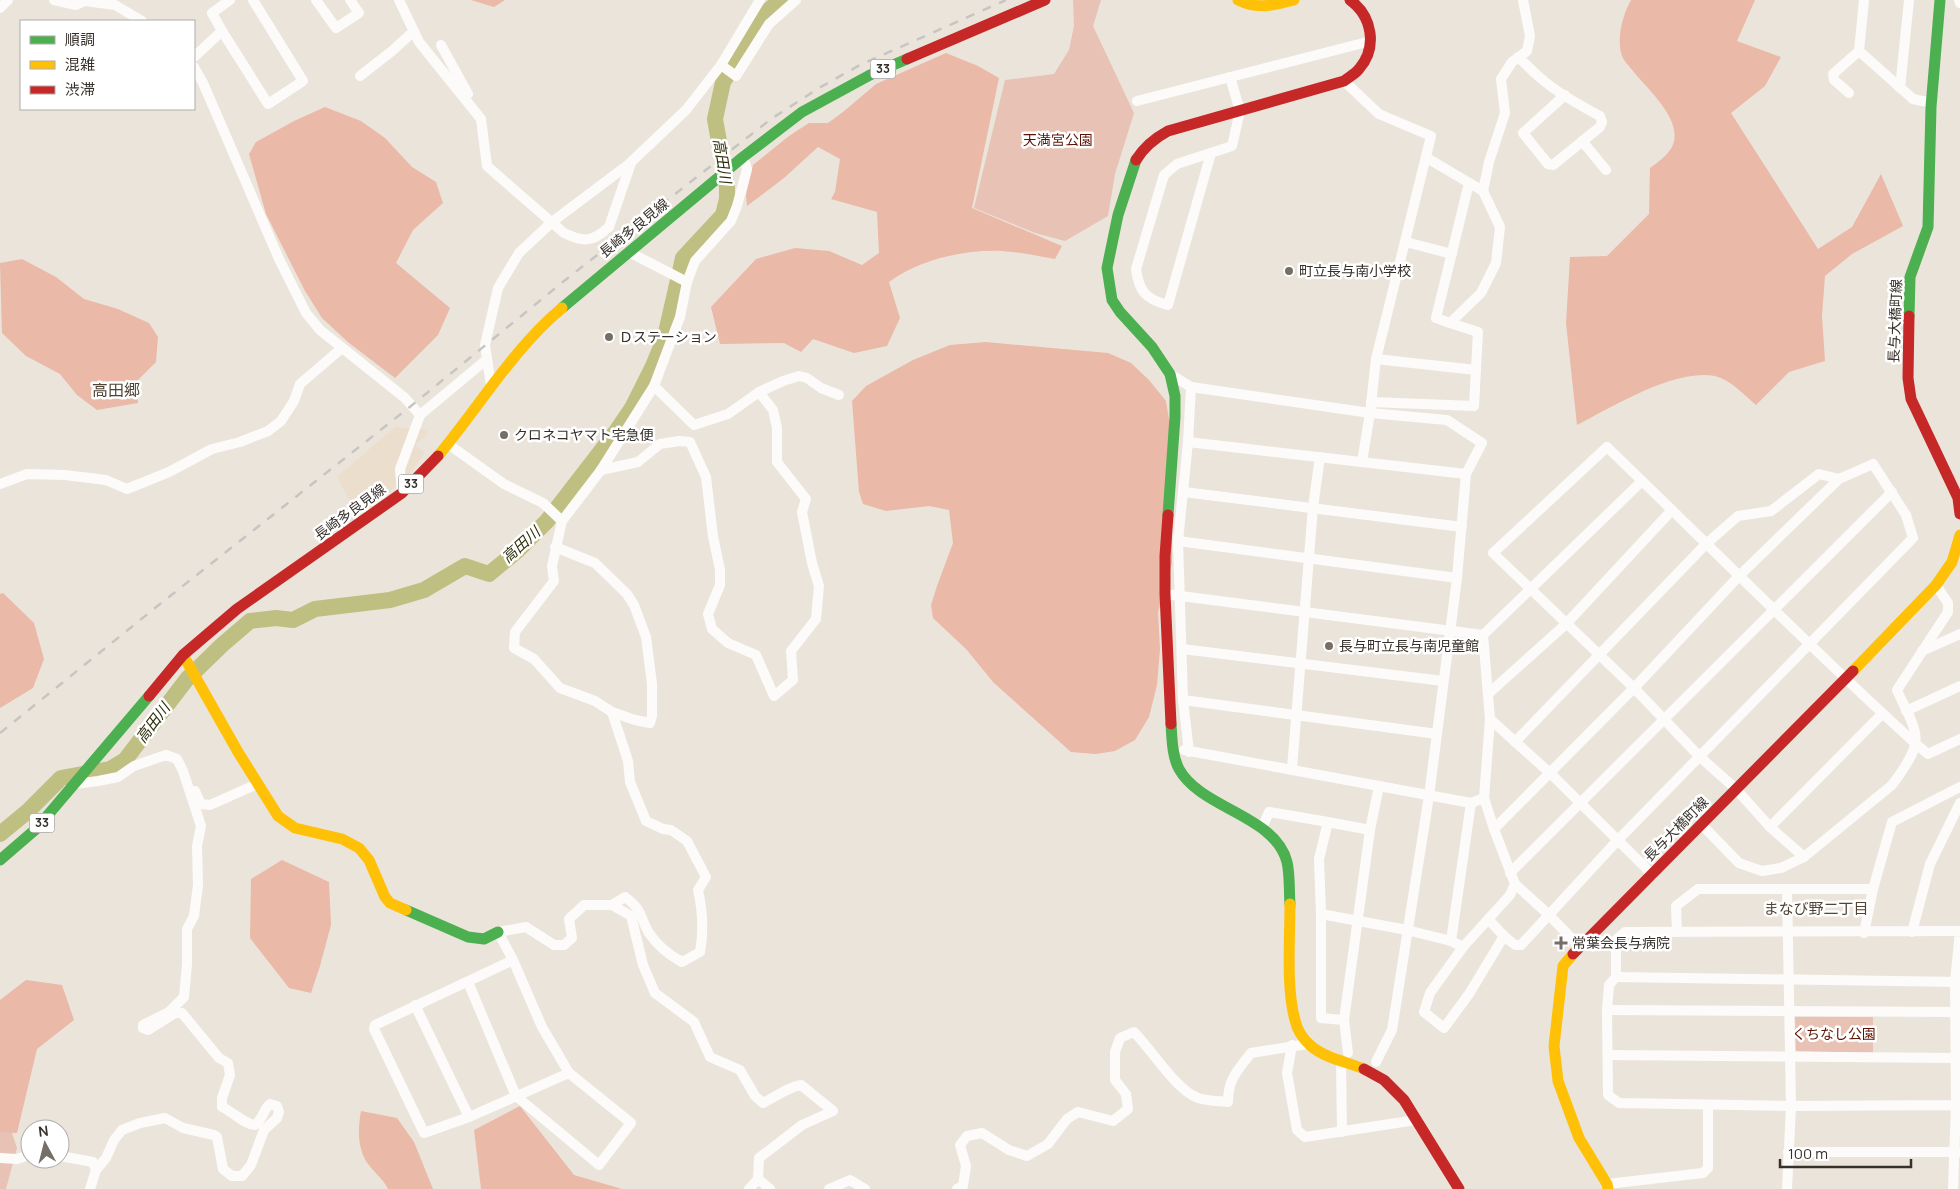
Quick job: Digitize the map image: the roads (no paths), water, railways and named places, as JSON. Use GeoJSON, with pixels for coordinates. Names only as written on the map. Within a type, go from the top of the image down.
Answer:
{"type":"FeatureCollection","features":[{"type":"Feature","properties":{"kind":"main road","name":"33"},"geometry":{"type":"LineString","coordinates":[[739,161],[802,112],[870,75],[1045,0]]}},
{"type":"Feature","properties":{"kind":"main road"},"geometry":{"type":"LineString","coordinates":[[1238,0],[1244,4],[1263,8],[1294,0]]}},
{"type":"Feature","properties":{"kind":"main road"},"geometry":{"type":"LineString","coordinates":[[1351,0],[1362,10],[1368,21],[1372,41],[1371,49],[1361,68],[1344,81],[1168,131],[1158,136],[1141,152],[1135,161],[1118,215],[1107,268],[1112,300],[1120,312],[1152,347],[1170,374],[1175,396],[1165,556],[1165,594],[1172,747],[1179,769],[1189,783],[1202,793],[1262,828],[1280,847],[1287,862],[1290,904],[1292,1015],[1298,1032],[1318,1052],[1344,1057],[1383,1079],[1396,1090],[1410,1108],[1442,1164],[1459,1189]]}},
{"type":"Feature","properties":{"kind":"main road","name":"長与大橋町線"},"geometry":{"type":"LineString","coordinates":[[1940,0],[1932,103],[1928,227],[1910,278],[1908,378],[1910,399],[1958,498],[1960,514]]}},
{"type":"Feature","properties":{"kind":"main road","name":"長崎多良見線"},"geometry":{"type":"LineString","coordinates":[[0,860],[36,829],[91,764],[186,659],[237,609],[402,493],[429,467],[491,386],[548,320],[739,161]]}},
{"type":"Feature","properties":{"kind":"main road","name":"長与大橋町線"},"geometry":{"type":"LineString","coordinates":[[1608,1186],[1579,1138],[1558,1080],[1554,1046],[1563,966],[1936,584],[1957,553],[1960,535]]}},
{"type":"Feature","properties":{"kind":"main road"},"geometry":{"type":"LineString","coordinates":[[186,659],[222,726],[267,801],[284,823],[299,830],[339,838],[358,847],[368,861],[383,896],[390,904],[468,938],[484,939],[498,932]]}},
{"type":"Feature","properties":{"kind":"street"},"geometry":{"type":"LineString","coordinates":[[0,8],[8,0]]}},
{"type":"Feature","properties":{"kind":"street"},"geometry":{"type":"LineString","coordinates":[[54,0],[76,5],[85,1],[115,5],[140,20]]}},
{"type":"Feature","properties":{"kind":"street"},"geometry":{"type":"LineString","coordinates":[[230,0],[212,12],[268,104],[303,81],[252,0]]}},
{"type":"Feature","properties":{"kind":"street"},"geometry":{"type":"LineString","coordinates":[[316,0],[336,28],[359,13],[350,0]]}},
{"type":"Feature","properties":{"kind":"street"},"geometry":{"type":"LineString","coordinates":[[399,0],[419,42],[481,118],[487,166],[564,233],[578,240],[592,239],[601,235],[613,217],[630,163]]}},
{"type":"Feature","properties":{"kind":"street"},"geometry":{"type":"LineString","coordinates":[[491,386],[485,345],[498,288],[519,253],[552,222],[630,163],[686,110],[722,66],[760,0]]}},
{"type":"Feature","properties":{"kind":"street"},"geometry":{"type":"LineString","coordinates":[[722,66],[736,76],[769,24],[796,0]]}},
{"type":"Feature","properties":{"kind":"street"},"geometry":{"type":"LineString","coordinates":[[1483,191],[1489,162],[1505,113],[1500,79],[1512,62],[1527,52],[1530,36],[1523,0]]}},
{"type":"Feature","properties":{"kind":"street"},"geometry":{"type":"LineString","coordinates":[[1849,92],[1834,80],[1833,74],[1859,51],[1864,0]]}},
{"type":"Feature","properties":{"kind":"street"},"geometry":{"type":"LineString","coordinates":[[1900,88],[1909,0]]}},
{"type":"Feature","properties":{"kind":"street"},"geometry":{"type":"LineString","coordinates":[[195,56],[222,31]]}},
{"type":"Feature","properties":{"kind":"street"},"geometry":{"type":"LineString","coordinates":[[360,76],[414,31]]}},
{"type":"Feature","properties":{"kind":"street"},"geometry":{"type":"LineString","coordinates":[[1137,101],[1372,41]]}},
{"type":"Feature","properties":{"kind":"street"},"geometry":{"type":"LineString","coordinates":[[441,45],[468,94],[464,98]]}},
{"type":"Feature","properties":{"kind":"street"},"geometry":{"type":"LineString","coordinates":[[1859,51],[1912,99],[1932,103]]}},
{"type":"Feature","properties":{"kind":"street"},"geometry":{"type":"LineString","coordinates":[[1518,57],[1544,82],[1600,116],[1602,122],[1600,127],[1553,165],[1548,164],[1523,133],[1564,95]]}},
{"type":"Feature","properties":{"kind":"street"},"geometry":{"type":"LineString","coordinates":[[195,69],[279,259],[306,313],[320,330],[405,398],[420,415]]}},
{"type":"Feature","properties":{"kind":"street"},"geometry":{"type":"LineString","coordinates":[[1211,153],[1168,305],[1153,301],[1144,293],[1138,283],[1136,269],[1164,175],[1177,164],[1232,146],[1240,111],[1230,77]]}},
{"type":"Feature","properties":{"kind":"street"},"geometry":{"type":"LineString","coordinates":[[195,79],[203,84]]}},
{"type":"Feature","properties":{"kind":"street"},"geometry":{"type":"LineString","coordinates":[[1344,81],[1379,114],[1431,136],[1376,359],[1371,408],[1362,462]]}},
{"type":"Feature","properties":{"kind":"street"},"geometry":{"type":"LineString","coordinates":[[1582,142],[1606,170]]}},
{"type":"Feature","properties":{"kind":"street"},"geometry":{"type":"LineString","coordinates":[[1427,158],[1483,191],[1500,227],[1496,263],[1481,293],[1450,323]]}},
{"type":"Feature","properties":{"kind":"street"},"geometry":{"type":"LineString","coordinates":[[555,547],[594,563],[627,594],[639,616],[646,637],[652,684],[652,716],[650,723],[612,712],[595,701],[560,688],[534,659],[514,648],[516,632],[554,581],[552,566],[555,547],[560,519],[601,470],[654,386],[680,317],[687,282],[695,261],[731,221],[747,169],[739,161]]}},
{"type":"Feature","properties":{"kind":"street"},"geometry":{"type":"LineString","coordinates":[[1371,408],[1474,406],[1478,332],[1436,318],[1469,183]]}},
{"type":"Feature","properties":{"kind":"street"},"geometry":{"type":"LineString","coordinates":[[1406,242],[1452,254]]}},
{"type":"Feature","properties":{"kind":"street"},"geometry":{"type":"LineString","coordinates":[[629,252],[687,282]]}},
{"type":"Feature","properties":{"kind":"street"},"geometry":{"type":"LineString","coordinates":[[0,484],[28,474],[65,475],[106,480],[127,489],[169,472],[212,450],[268,431],[281,421],[294,401],[300,384],[342,348]]}},
{"type":"Feature","properties":{"kind":"street"},"geometry":{"type":"LineString","coordinates":[[1376,359],[1476,370]]}},
{"type":"Feature","properties":{"kind":"street"},"geometry":{"type":"LineString","coordinates":[[402,493],[400,469],[420,415],[486,360]]}},
{"type":"Feature","properties":{"kind":"street"},"geometry":{"type":"LineString","coordinates":[[1170,374],[1190,387],[1371,408],[1447,420],[1482,443],[1466,474],[1457,578],[1429,796],[1392,1030],[1376,1062]]}},
{"type":"Feature","properties":{"kind":"street"},"geometry":{"type":"LineString","coordinates":[[654,386],[694,425],[728,414],[759,392],[799,376],[807,378],[821,388],[839,395]]}},
{"type":"Feature","properties":{"kind":"street"},"geometry":{"type":"LineString","coordinates":[[1189,752],[1183,700],[1178,540],[1188,442],[1190,387]]}},
{"type":"Feature","properties":{"kind":"street"},"geometry":{"type":"LineString","coordinates":[[601,470],[638,462],[660,444],[679,441],[690,442],[706,477],[713,536],[720,570],[720,585],[708,614],[712,629],[728,643],[756,655],[774,696],[793,680],[791,652],[816,619],[819,586],[812,563],[802,512],[806,499],[777,462],[777,428],[773,410],[759,392]]}},
{"type":"Feature","properties":{"kind":"street"},"geometry":{"type":"LineString","coordinates":[[1188,442],[1466,474]]}},
{"type":"Feature","properties":{"kind":"street"},"geometry":{"type":"LineString","coordinates":[[448,444],[504,484],[543,504],[560,519]]}},
{"type":"Feature","properties":{"kind":"street"},"geometry":{"type":"LineString","coordinates":[[1804,857],[1770,827],[1736,789],[1700,757],[1634,688],[1493,553],[1607,447],[1740,575],[1844,679],[1928,754],[1960,739]]}},
{"type":"Feature","properties":{"kind":"street"},"geometry":{"type":"LineString","coordinates":[[1292,769],[1308,558],[1320,457]]}},
{"type":"Feature","properties":{"kind":"street"},"geometry":{"type":"LineString","coordinates":[[1488,919],[1515,945],[1521,944],[1617,841],[1913,538],[1906,515],[1873,464],[1839,479],[1740,575],[1634,688],[1494,830]]}},
{"type":"Feature","properties":{"kind":"street"},"geometry":{"type":"LineString","coordinates":[[1516,742],[1706,544],[1738,516],[1771,511],[1819,474],[1839,479]]}},
{"type":"Feature","properties":{"kind":"street"},"geometry":{"type":"LineString","coordinates":[[1483,635],[1642,481]]}},
{"type":"Feature","properties":{"kind":"street"},"geometry":{"type":"LineString","coordinates":[[1184,492],[1462,527]]}},
{"type":"Feature","properties":{"kind":"street"},"geometry":{"type":"LineString","coordinates":[[1510,873],[1892,492]]}},
{"type":"Feature","properties":{"kind":"street"},"geometry":{"type":"LineString","coordinates":[[1488,694],[1566,624],[1672,510]]}},
{"type":"Feature","properties":{"kind":"street"},"geometry":{"type":"LineString","coordinates":[[1178,540],[1457,578]]}},
{"type":"Feature","properties":{"kind":"street"},"geometry":{"type":"LineString","coordinates":[[1702,825],[1739,863],[1762,871],[1781,868],[1804,857],[1892,785],[1903,771],[1916,744],[1913,726],[1896,690],[1948,612],[1948,603],[1936,584]]}},
{"type":"Feature","properties":{"kind":"street"},"geometry":{"type":"LineString","coordinates":[[1165,594],[1483,635]]}},
{"type":"Feature","properties":{"kind":"street"},"geometry":{"type":"LineString","coordinates":[[1922,651],[1960,634]]}},
{"type":"Feature","properties":{"kind":"street"},"geometry":{"type":"LineString","coordinates":[[1483,635],[1490,718],[1484,798],[1515,884],[1580,947]]}},
{"type":"Feature","properties":{"kind":"street"},"geometry":{"type":"LineString","coordinates":[[1182,649],[1443,682]]}},
{"type":"Feature","properties":{"kind":"street"},"geometry":{"type":"LineString","coordinates":[[1906,710],[1960,686]]}},
{"type":"Feature","properties":{"kind":"street"},"geometry":{"type":"LineString","coordinates":[[1183,700],[1437,734]]}},
{"type":"Feature","properties":{"kind":"street"},"geometry":{"type":"LineString","coordinates":[[612,712],[628,761],[630,782],[646,821],[663,829],[671,830],[687,841],[706,877],[698,890],[702,908],[703,933],[700,952],[682,962],[667,953],[649,933],[637,906],[625,897],[612,905]]}},
{"type":"Feature","properties":{"kind":"street"},"geometry":{"type":"LineString","coordinates":[[1770,827],[1882,714]]}},
{"type":"Feature","properties":{"kind":"street"},"geometry":{"type":"LineString","coordinates":[[1490,718],[1653,875]]}},
{"type":"Feature","properties":{"kind":"street"},"geometry":{"type":"LineString","coordinates":[[1172,747],[1189,752],[1292,769],[1471,803],[1484,798]]}},
{"type":"Feature","properties":{"kind":"street"},"geometry":{"type":"LineString","coordinates":[[76,782],[98,782],[118,777],[134,766],[166,755],[177,759],[201,804],[210,805],[257,784]]}},
{"type":"Feature","properties":{"kind":"street"},"geometry":{"type":"LineString","coordinates":[[90,1189],[96,1170],[106,1158],[114,1140],[122,1130],[140,1123],[165,1118],[183,1128],[217,1137],[223,1169],[232,1176],[242,1176],[251,1165],[264,1130],[277,1118],[279,1112],[277,1106],[270,1104],[265,1109],[261,1120],[255,1125],[248,1124],[222,1107],[222,1098],[230,1075],[228,1063],[219,1058],[182,1013],[175,1013],[148,1030],[143,1028],[143,1025],[169,1012],[184,997],[187,964],[187,928],[194,916],[198,885],[198,846],[201,826],[183,770]]}},
{"type":"Feature","properties":{"kind":"street"},"geometry":{"type":"LineString","coordinates":[[1342,1132],[1344,1020],[1370,830],[1379,786]]}},
{"type":"Feature","properties":{"kind":"street"},"geometry":{"type":"LineString","coordinates":[[1864,933],[1873,889],[1892,822],[1956,789],[1960,802],[1930,864],[1912,932]]}},
{"type":"Feature","properties":{"kind":"street"},"geometry":{"type":"LineString","coordinates":[[1452,941],[1471,803]]}},
{"type":"Feature","properties":{"kind":"street"},"geometry":{"type":"LineString","coordinates":[[1262,828],[1269,812],[1370,830]]}},
{"type":"Feature","properties":{"kind":"street"},"geometry":{"type":"LineString","coordinates":[[1328,822],[1319,859],[1321,1018],[1344,1020]]}},
{"type":"Feature","properties":{"kind":"street"},"geometry":{"type":"LineString","coordinates":[[1504,936],[1469,994],[1444,1028],[1424,1012],[1430,993],[1463,947],[1510,895],[1515,884]]}},
{"type":"Feature","properties":{"kind":"street"},"geometry":{"type":"LineString","coordinates":[[1677,932],[1676,906],[1698,889],[1873,889]]}},
{"type":"Feature","properties":{"kind":"street"},"geometry":{"type":"LineString","coordinates":[[1787,1189],[1791,1106],[1788,889]]}},
{"type":"Feature","properties":{"kind":"street"},"geometry":{"type":"LineString","coordinates":[[468,982],[516,1096],[600,1165],[631,1123],[569,1073],[542,1027],[513,960],[498,932],[526,927],[554,945],[564,945],[572,938],[570,919],[584,905],[612,905],[632,916],[643,966],[655,992],[694,1022],[710,1057],[740,1070],[755,1096],[763,1103],[787,1088],[801,1085],[833,1111],[802,1125],[759,1158],[758,1179],[749,1189]]}},
{"type":"Feature","properties":{"kind":"street"},"geometry":{"type":"LineString","coordinates":[[1321,914],[1407,930],[1452,941],[1463,947]]}},
{"type":"Feature","properties":{"kind":"street"},"geometry":{"type":"LineString","coordinates":[[1953,1189],[1957,1152],[1955,1012],[1960,931],[1864,933],[1788,931],[1625,932],[1616,940],[1616,977],[1609,985],[1607,1010],[1608,1095],[1619,1103],[1791,1106],[1956,1105]]}},
{"type":"Feature","properties":{"kind":"street"},"geometry":{"type":"LineString","coordinates":[[513,960],[415,1005],[375,1026],[374,1029],[424,1133],[469,1117],[569,1073]]}},
{"type":"Feature","properties":{"kind":"street"},"geometry":{"type":"LineString","coordinates":[[1616,977],[1958,982]]}},
{"type":"Feature","properties":{"kind":"street"},"geometry":{"type":"LineString","coordinates":[[415,1005],[469,1117]]}},
{"type":"Feature","properties":{"kind":"street"},"geometry":{"type":"LineString","coordinates":[[1607,1010],[1955,1012]]}},
{"type":"Feature","properties":{"kind":"street"},"geometry":{"type":"LineString","coordinates":[[958,1189],[963,1186],[966,1166],[960,1145],[967,1136],[982,1132],[1009,1150],[1026,1156],[1048,1144],[1067,1119],[1078,1112],[1112,1121],[1128,1109],[1126,1094],[1115,1080],[1116,1052],[1120,1038],[1134,1032],[1148,1046],[1177,1084],[1197,1098],[1228,1102],[1228,1089],[1231,1079],[1251,1053],[1308,1044]]}},
{"type":"Feature","properties":{"kind":"street"},"geometry":{"type":"LineString","coordinates":[[1292,1046],[1287,1073],[1297,1130],[1305,1137],[1416,1120]]}},
{"type":"Feature","properties":{"kind":"street"},"geometry":{"type":"LineString","coordinates":[[1608,1055],[1956,1058]]}},
{"type":"Feature","properties":{"kind":"street"},"geometry":{"type":"LineString","coordinates":[[1608,1186],[1703,1173],[1708,1168],[1708,1105]]}},
{"type":"Feature","properties":{"kind":"street"},"geometry":{"type":"LineString","coordinates":[[1788,1152],[1957,1152]]}},
{"type":"Feature","properties":{"kind":"street"},"geometry":{"type":"LineString","coordinates":[[0,1158],[20,1158]]}},
{"type":"Feature","properties":{"kind":"street"},"geometry":{"type":"LineString","coordinates":[[70,1158],[93,1162],[96,1170]]}},
{"type":"Feature","properties":{"kind":"street"},"geometry":{"type":"LineString","coordinates":[[758,1179],[770,1189]]}},
{"type":"Feature","properties":{"kind":"street"},"geometry":{"type":"LineString","coordinates":[[829,1189],[850,1180],[864,1189]]}},
{"type":"Feature","properties":{"kind":"waterway","name":"高田川"},"geometry":{"type":"LineString","coordinates":[[0,834],[28,811],[61,778],[110,769],[125,760],[187,679],[250,621],[276,618],[293,620],[315,609],[390,600],[424,590],[465,566],[489,574],[517,551],[547,521],[632,408],[665,337],[683,258],[723,215],[727,199],[727,187],[715,119],[723,82],[766,12],[781,0]]}},
{"type":"Feature","properties":{"kind":"railway"},"geometry":{"type":"LineString","coordinates":[[0,733],[411,406],[564,281],[771,119],[819,88],[860,65],[1006,0]]}},
{"type":"Feature","properties":{"kind":"place","name":"町立長与南小学校"},"geometry":{"type":"Point","coordinates":[1289,271]}},
{"type":"Feature","properties":{"kind":"place","name":"Ｄステーション"},"geometry":{"type":"Point","coordinates":[609,337]}},
{"type":"Feature","properties":{"kind":"place","name":"クロネコヤマト宅急便"},"geometry":{"type":"Point","coordinates":[504,435]}},
{"type":"Feature","properties":{"kind":"place","name":"長与町立長与南児童館"},"geometry":{"type":"Point","coordinates":[1329,646]}},
{"type":"Feature","properties":{"kind":"place","name":"常葉会長与病院"},"geometry":{"type":"Point","coordinates":[1561,943]}},
{"type":"Feature","properties":{"kind":"district","name":"高田郷"},"geometry":{"type":"Point","coordinates":[116,390]}},
{"type":"Feature","properties":{"kind":"district","name":"まなび野二丁目"},"geometry":{"type":"Point","coordinates":[1816,909]}},
{"type":"Feature","properties":{"kind":"park label","name":"天満宮公園"},"geometry":{"type":"Point","coordinates":[1058,140]}},
{"type":"Feature","properties":{"kind":"park label","name":"くちなし公園"},"geometry":{"type":"Point","coordinates":[1834,1034]}}]}
